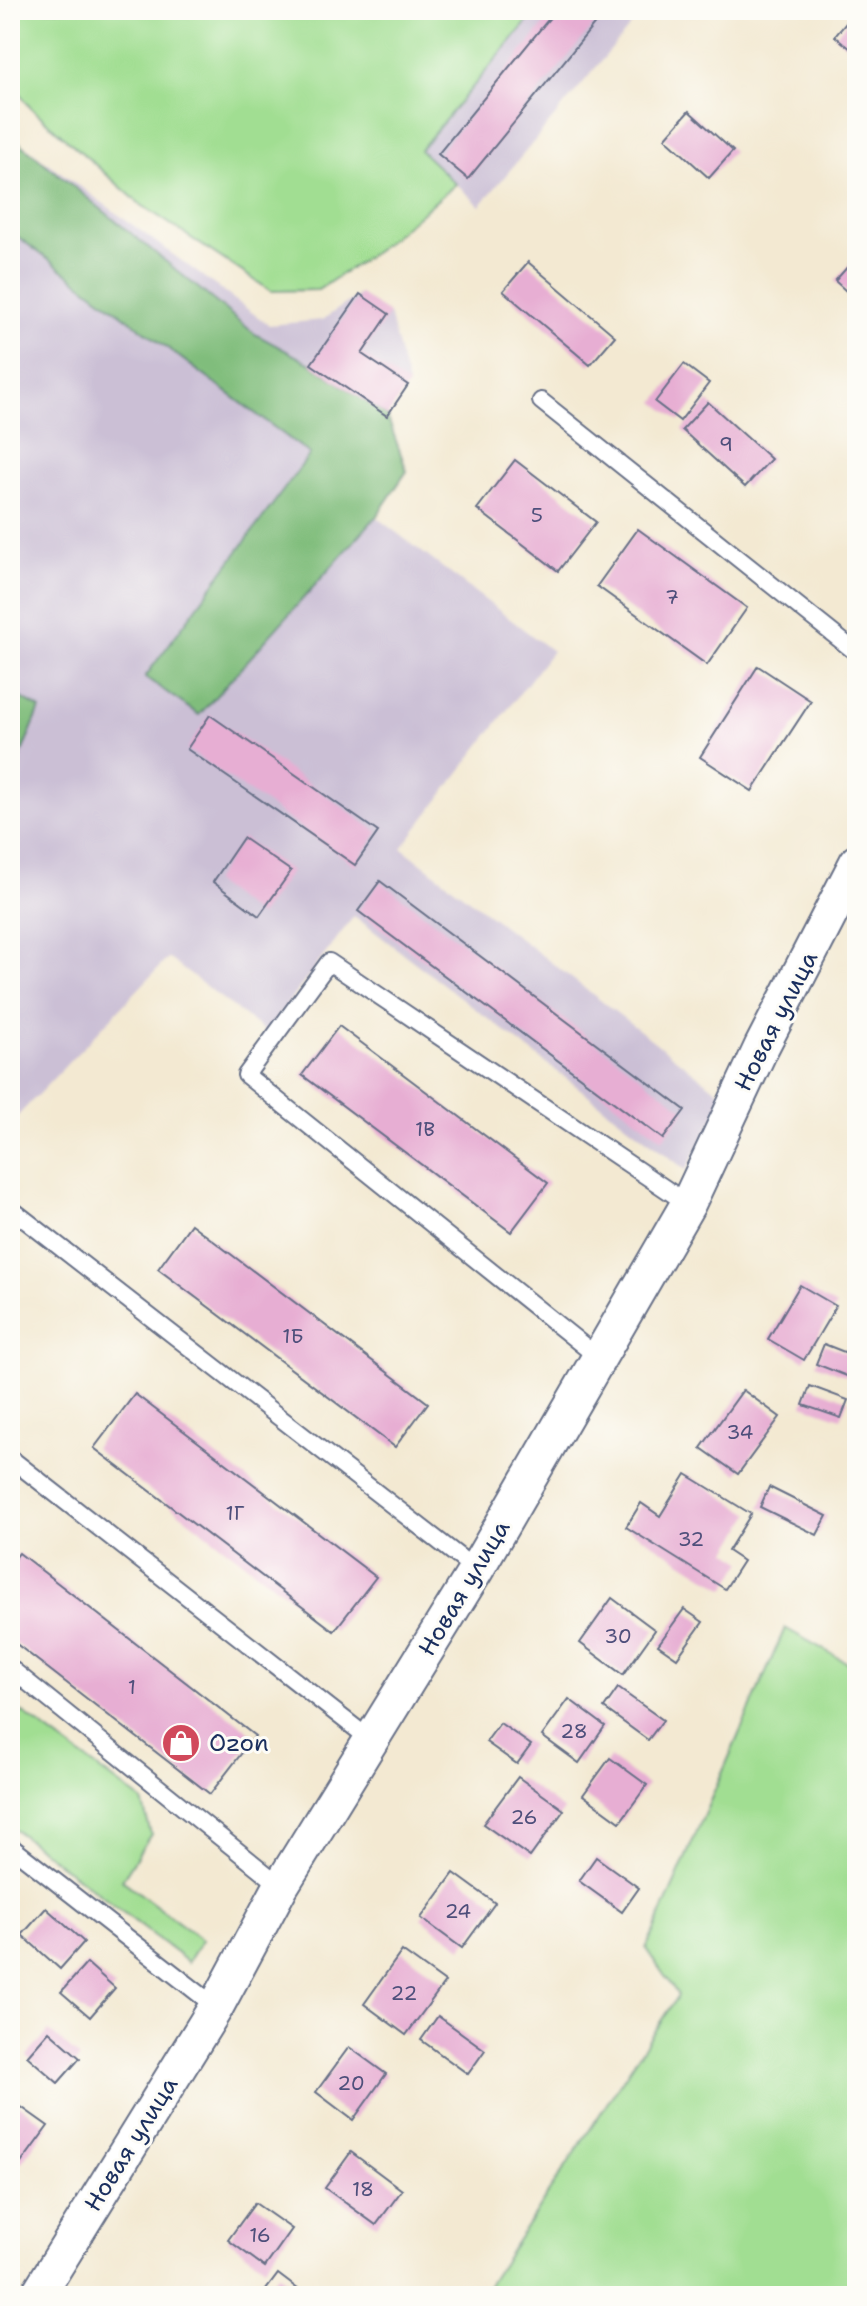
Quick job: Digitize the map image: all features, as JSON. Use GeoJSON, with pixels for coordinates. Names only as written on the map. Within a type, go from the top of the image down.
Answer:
{"type":"FeatureCollection","features":[{"type":"Feature","properties":{"kind":"street","name":"Новая улица"},"geometry":{"type":"LineString","coordinates":[[37,2296],[216,2007],[281,1886],[476,1570],[688,1204],[762,1046],[857,862]]}},
{"type":"Feature","properties":{"kind":"lane"},"geometry":{"type":"LineString","coordinates":[[541,401],[857,653]]}},
{"type":"Feature","properties":{"kind":"lane"},"geometry":{"type":"LineString","coordinates":[[599,1358],[246,1075],[329,962],[688,1204]]}},
{"type":"Feature","properties":{"kind":"lane"},"geometry":{"type":"LineString","coordinates":[[15,1212],[476,1570]]}},
{"type":"Feature","properties":{"kind":"lane"},"geometry":{"type":"LineString","coordinates":[[10,1458],[372,1741]]}},
{"type":"Feature","properties":{"kind":"lane"},"geometry":{"type":"LineString","coordinates":[[10,1668],[281,1886]]}},
{"type":"Feature","properties":{"kind":"lane"},"geometry":{"type":"LineString","coordinates":[[10,1846],[216,2007]]}},
{"type":"Feature","properties":{"kind":"shaded area"},"geometry":{"type":"Polygon","coordinates":[[[537,10],[644,10],[480,206],[420,150],[537,10]]]}},
{"type":"Feature","properties":{"kind":"shaded area"},"geometry":{"type":"Polygon","coordinates":[[[10,135],[269,325],[322,320],[360,294],[389,314],[408,385],[387,416],[407,471],[376,517],[552,651],[402,848],[725,1096],[686,1170],[354,916],[266,1032],[168,958],[10,1124],[10,135]]]}},
{"type":"Feature","properties":{"kind":"green space"},"geometry":{"type":"Polygon","coordinates":[[[10,10],[537,10],[420,150],[456,184],[376,251],[318,290],[271,291],[140,204],[30,107],[10,79],[10,10]]]}},
{"type":"Feature","properties":{"kind":"green space"},"geometry":{"type":"Polygon","coordinates":[[[10,135],[255,334],[311,364],[387,416],[407,471],[376,517],[199,715],[145,677],[310,454],[10,231],[10,135]]]}},
{"type":"Feature","properties":{"kind":"green space"},"geometry":{"type":"Polygon","coordinates":[[[10,691],[40,709],[17,764],[10,760],[10,691]]]}},
{"type":"Feature","properties":{"kind":"green space"},"geometry":{"type":"Polygon","coordinates":[[[785,1628],[857,1668],[857,2296],[481,2296],[678,1995],[646,1949],[785,1628]]]}},
{"type":"Feature","properties":{"kind":"green space"},"geometry":{"type":"Polygon","coordinates":[[[10,1703],[142,1801],[151,1834],[122,1880],[202,1940],[188,1962],[10,1826],[10,1703]]]}},
{"type":"Feature","properties":{"kind":"building"},"geometry":{"type":"Polygon","coordinates":[[[556,10],[606,10],[468,179],[438,154],[556,10]]]}},
{"type":"Feature","properties":{"kind":"building"},"geometry":{"type":"Polygon","coordinates":[[[857,10],[857,54],[835,36],[857,10]]]}},
{"type":"Feature","properties":{"kind":"building"},"geometry":{"type":"Polygon","coordinates":[[[689,111],[733,151],[709,178],[665,138],[689,111]]]}},
{"type":"Feature","properties":{"kind":"building"},"geometry":{"type":"Polygon","coordinates":[[[857,256],[857,301],[835,281],[857,256]]]}},
{"type":"Feature","properties":{"kind":"building"},"geometry":{"type":"Polygon","coordinates":[[[528,262],[615,336],[590,365],[503,291],[528,262]]]}},
{"type":"Feature","properties":{"kind":"building"},"geometry":{"type":"Polygon","coordinates":[[[360,294],[389,314],[362,354],[408,385],[387,416],[311,364],[360,294]]]}},
{"type":"Feature","properties":{"kind":"building"},"geometry":{"type":"Polygon","coordinates":[[[684,364],[709,383],[680,421],[655,402],[684,364]]]}},
{"type":"Feature","properties":{"kind":"building"},"geometry":{"type":"Polygon","coordinates":[[[708,402],[771,459],[745,487],[682,430],[708,402]]]}},
{"type":"Feature","properties":{"kind":"building"},"geometry":{"type":"Polygon","coordinates":[[[515,460],[596,522],[558,571],[477,509],[515,460]]]}},
{"type":"Feature","properties":{"kind":"building"},"geometry":{"type":"Polygon","coordinates":[[[638,529],[747,608],[707,665],[597,586],[638,529]]]}},
{"type":"Feature","properties":{"kind":"building"},"geometry":{"type":"Polygon","coordinates":[[[758,666],[811,701],[752,791],[700,757],[758,666]]]}},
{"type":"Feature","properties":{"kind":"building"},"geometry":{"type":"Polygon","coordinates":[[[210,715],[378,832],[355,865],[187,749],[210,715]]]}},
{"type":"Feature","properties":{"kind":"building"},"geometry":{"type":"Polygon","coordinates":[[[243,838],[291,871],[259,916],[213,882],[243,838]]]}},
{"type":"Feature","properties":{"kind":"building"},"geometry":{"type":"Polygon","coordinates":[[[380,881],[685,1110],[663,1139],[358,911],[380,881]]]}},
{"type":"Feature","properties":{"kind":"building"},"geometry":{"type":"Polygon","coordinates":[[[339,1026],[548,1183],[511,1232],[302,1075],[339,1026]]]}},
{"type":"Feature","properties":{"kind":"building"},"geometry":{"type":"Polygon","coordinates":[[[191,1224],[428,1403],[395,1447],[158,1269],[191,1224]]]}},
{"type":"Feature","properties":{"kind":"building"},"geometry":{"type":"Polygon","coordinates":[[[800,1285],[836,1306],[804,1360],[768,1339],[800,1285]]]}},
{"type":"Feature","properties":{"kind":"building"},"geometry":{"type":"Polygon","coordinates":[[[824,1344],[857,1357],[857,1380],[816,1364],[824,1344]]]}},
{"type":"Feature","properties":{"kind":"building"},"geometry":{"type":"Polygon","coordinates":[[[810,1386],[848,1400],[841,1418],[803,1405],[810,1386]]]}},
{"type":"Feature","properties":{"kind":"building"},"geometry":{"type":"Polygon","coordinates":[[[743,1390],[780,1417],[738,1474],[701,1448],[743,1390]]]}},
{"type":"Feature","properties":{"kind":"building"},"geometry":{"type":"Polygon","coordinates":[[[135,1394],[376,1577],[334,1631],[94,1448],[135,1394]]]}},
{"type":"Feature","properties":{"kind":"building"},"geometry":{"type":"Polygon","coordinates":[[[686,1474],[751,1514],[728,1551],[743,1561],[725,1589],[626,1527],[641,1503],[660,1516],[686,1474]]]}},
{"type":"Feature","properties":{"kind":"building"},"geometry":{"type":"Polygon","coordinates":[[[769,1487],[827,1516],[817,1535],[760,1507],[769,1487]]]}},
{"type":"Feature","properties":{"kind":"building"},"geometry":{"type":"Polygon","coordinates":[[[19,1553],[255,1736],[210,1794],[10,1639],[10,1565],[19,1553]]]}},
{"type":"Feature","properties":{"kind":"building"},"geometry":{"type":"Polygon","coordinates":[[[612,1598],[655,1630],[623,1675],[580,1643],[612,1598]]]}},
{"type":"Feature","properties":{"kind":"building"},"geometry":{"type":"Polygon","coordinates":[[[684,1609],[703,1622],[677,1658],[658,1645],[684,1609]]]}},
{"type":"Feature","properties":{"kind":"building"},"geometry":{"type":"Polygon","coordinates":[[[618,1688],[663,1720],[648,1740],[604,1708],[618,1688]]]}},
{"type":"Feature","properties":{"kind":"building"},"geometry":{"type":"Polygon","coordinates":[[[569,1699],[605,1726],[579,1763],[542,1736],[569,1699]]]}},
{"type":"Feature","properties":{"kind":"building"},"geometry":{"type":"Polygon","coordinates":[[[500,1723],[531,1745],[517,1764],[486,1742],[500,1723]]]}},
{"type":"Feature","properties":{"kind":"building"},"geometry":{"type":"Polygon","coordinates":[[[610,1758],[647,1785],[620,1822],[583,1795],[610,1758]]]}},
{"type":"Feature","properties":{"kind":"building"},"geometry":{"type":"Polygon","coordinates":[[[518,1777],[564,1810],[530,1857],[483,1824],[518,1777]]]}},
{"type":"Feature","properties":{"kind":"building"},"geometry":{"type":"Polygon","coordinates":[[[596,1857],[639,1888],[622,1912],[579,1881],[596,1857]]]}},
{"type":"Feature","properties":{"kind":"building"},"geometry":{"type":"Polygon","coordinates":[[[454,1873],[495,1903],[462,1948],[421,1918],[454,1873]]]}},
{"type":"Feature","properties":{"kind":"building"},"geometry":{"type":"Polygon","coordinates":[[[46,1908],[84,1942],[60,1969],[22,1935],[46,1908]]]}},
{"type":"Feature","properties":{"kind":"building"},"geometry":{"type":"Polygon","coordinates":[[[402,1951],[445,1982],[406,2035],[364,2004],[402,1951]]]}},
{"type":"Feature","properties":{"kind":"building"},"geometry":{"type":"Polygon","coordinates":[[[87,1963],[115,1988],[90,2017],[61,1992],[87,1963]]]}},
{"type":"Feature","properties":{"kind":"building"},"geometry":{"type":"Polygon","coordinates":[[[438,2016],[485,2050],[468,2074],[421,2040],[438,2016]]]}},
{"type":"Feature","properties":{"kind":"building"},"geometry":{"type":"Polygon","coordinates":[[[49,2031],[80,2058],[58,2083],[27,2056],[49,2031]]]}},
{"type":"Feature","properties":{"kind":"building"},"geometry":{"type":"Polygon","coordinates":[[[349,2047],[386,2074],[353,2120],[316,2092],[349,2047]]]}},
{"type":"Feature","properties":{"kind":"building"},"geometry":{"type":"Polygon","coordinates":[[[10,2099],[48,2126],[21,2163],[10,2155],[10,2099]]]}},
{"type":"Feature","properties":{"kind":"building"},"geometry":{"type":"Polygon","coordinates":[[[351,2152],[402,2190],[376,2225],[325,2188],[351,2152]]]}},
{"type":"Feature","properties":{"kind":"building"},"geometry":{"type":"Polygon","coordinates":[[[255,2203],[292,2229],[265,2267],[228,2240],[255,2203]]]}},
{"type":"Feature","properties":{"kind":"building"},"geometry":{"type":"Polygon","coordinates":[[[278,2274],[307,2296],[265,2296],[263,2294],[278,2274]]]}},
{"type":"Feature","properties":{"kind":"place","name":"Ozon"},"geometry":{"type":"Point","coordinates":[181,1743]}}]}
